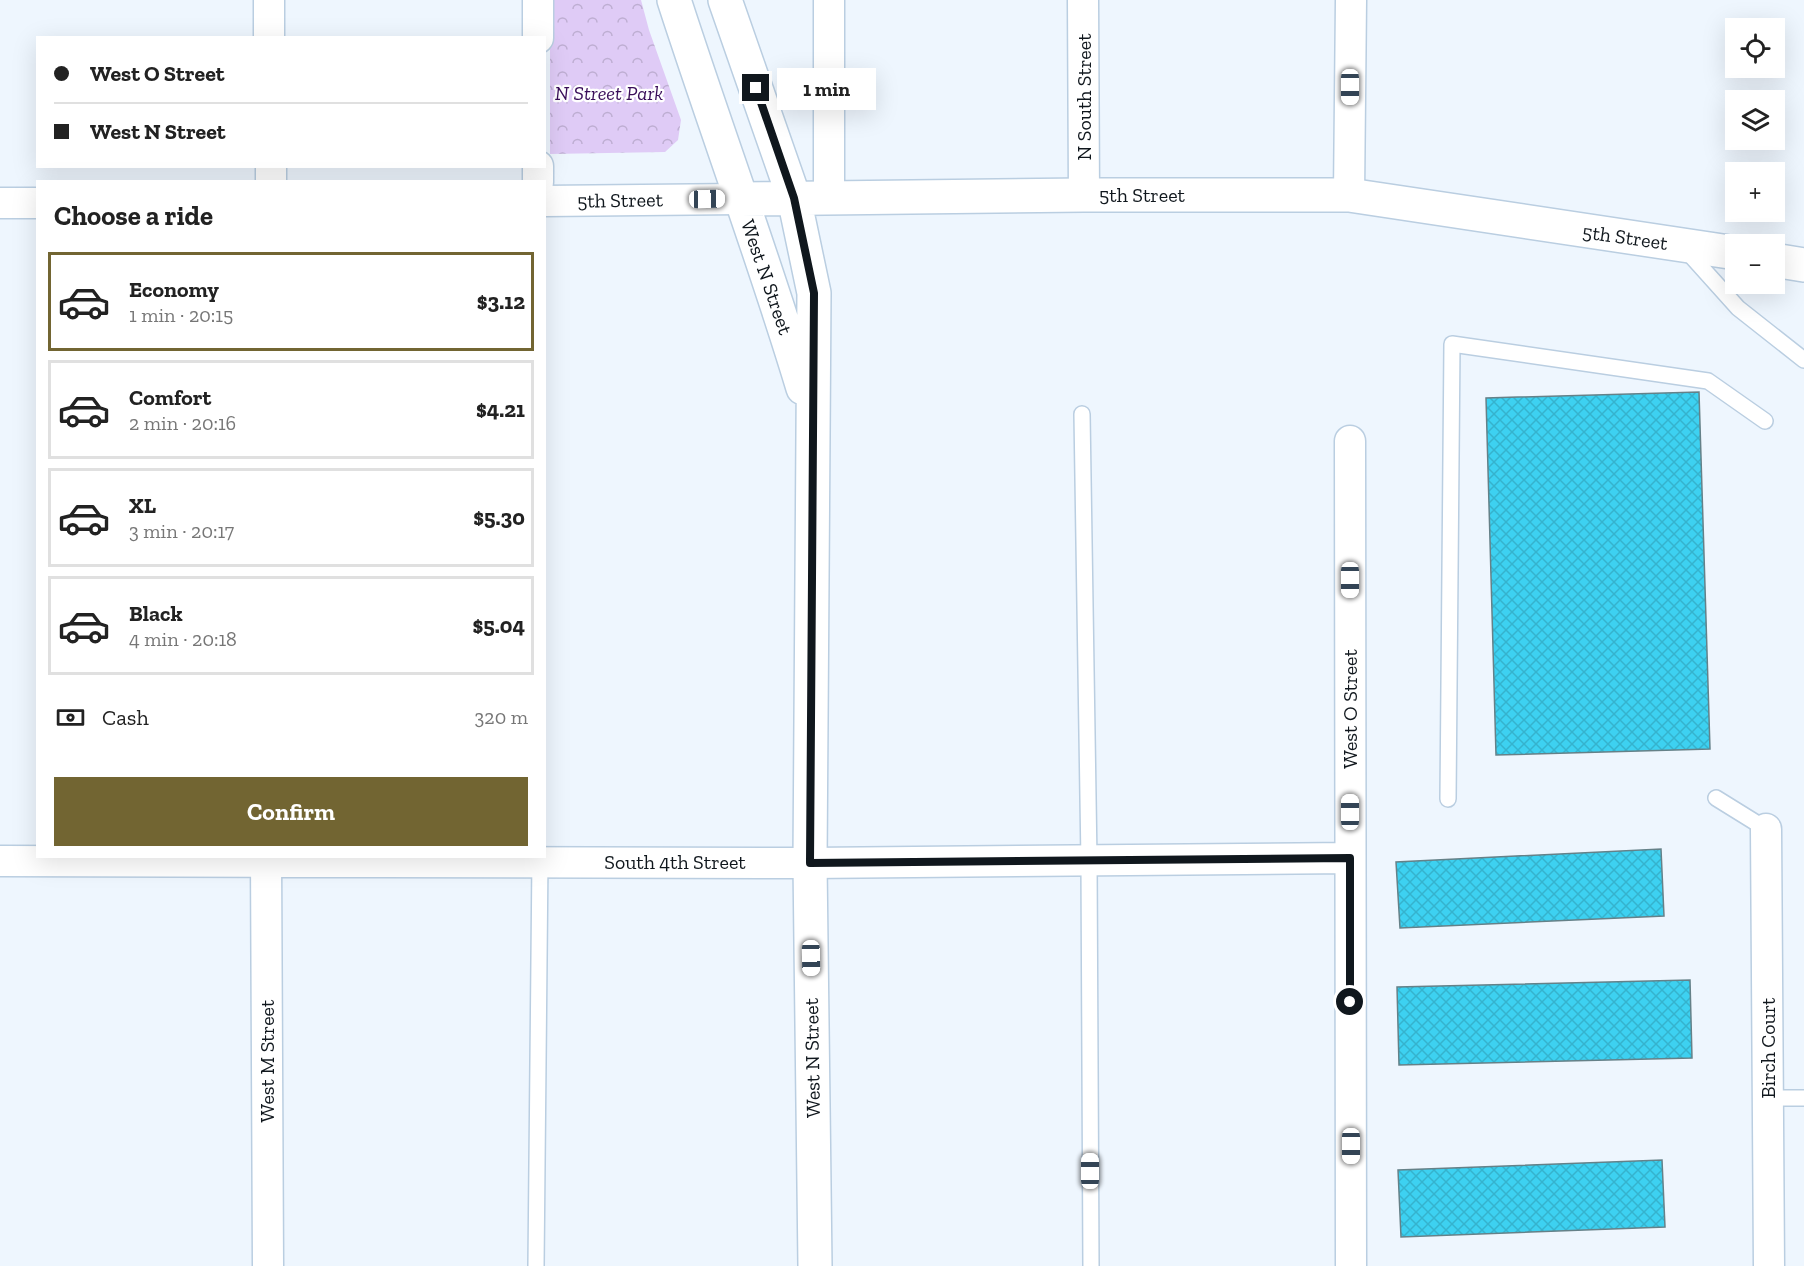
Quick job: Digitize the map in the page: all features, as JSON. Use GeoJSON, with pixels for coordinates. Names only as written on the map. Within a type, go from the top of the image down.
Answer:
{"type":"FeatureCollection","features":[{"type":"Feature","properties":{"kind":"street"},"geometry":{"type":"LineString","coordinates":[[269,0],[269,36]]}},
{"type":"Feature","properties":{"kind":"street"},"geometry":{"type":"LineString","coordinates":[[538,0],[538,36]]}},
{"type":"Feature","properties":{"kind":"street","name":"West N Street"},"geometry":{"type":"LineString","coordinates":[[674,0],[775,295],[812,418]]}},
{"type":"Feature","properties":{"kind":"street","name":"West N Street"},"geometry":{"type":"LineString","coordinates":[[725,0],[794,198],[814,293],[810,863],[815,1266]]}},
{"type":"Feature","properties":{"kind":"street"},"geometry":{"type":"LineString","coordinates":[[829,0],[829,198]]}},
{"type":"Feature","properties":{"kind":"street","name":"N South Street"},"geometry":{"type":"LineString","coordinates":[[1083,0],[1084,195]]}},
{"type":"Feature","properties":{"kind":"street"},"geometry":{"type":"LineString","coordinates":[[1349,195],[1351,0]]}},
{"type":"Feature","properties":{"kind":"street","name":"5th Street"},"geometry":{"type":"LineString","coordinates":[[546,201],[1084,195],[1349,195],[1725,251]]}},
{"type":"Feature","properties":{"kind":"street"},"geometry":{"type":"LineString","coordinates":[[0,203],[36,203]]}},
{"type":"Feature","properties":{"kind":"street"},"geometry":{"type":"LineString","coordinates":[[1785,262],[1804,265]]}},
{"type":"Feature","properties":{"kind":"street","name":"West O Street"},"geometry":{"type":"LineString","coordinates":[[1350,441],[1351,1266]]}},
{"type":"Feature","properties":{"kind":"street","name":"Birch Court"},"geometry":{"type":"LineString","coordinates":[[1766,829],[1769,1266]]}},
{"type":"Feature","properties":{"kind":"street","name":"South 4th Street"},"geometry":{"type":"LineString","coordinates":[[0,861],[540,859],[810,863],[1350,858]]}},
{"type":"Feature","properties":{"kind":"street","name":"West M Street"},"geometry":{"type":"LineString","coordinates":[[266,859],[268,1266]]}},
{"type":"Feature","properties":{"kind":"lane"},"geometry":{"type":"LineString","coordinates":[[1681,245],[1738,308],[1804,360]]}},
{"type":"Feature","properties":{"kind":"lane"},"geometry":{"type":"LineString","coordinates":[[1448,799],[1452,344],[1708,381],[1765,420]]}},
{"type":"Feature","properties":{"kind":"lane"},"geometry":{"type":"LineString","coordinates":[[1082,414],[1089,861],[1091,1266]]}},
{"type":"Feature","properties":{"kind":"lane"},"geometry":{"type":"LineString","coordinates":[[1716,798],[1766,829]]}},
{"type":"Feature","properties":{"kind":"lane"},"geometry":{"type":"LineString","coordinates":[[536,1266],[540,859]]}},
{"type":"Feature","properties":{"kind":"lane"},"geometry":{"type":"LineString","coordinates":[[1768,1098],[1804,1098]]}},
{"type":"Feature","properties":{"kind":"green space","name":"N Street Park"},"geometry":{"type":"Polygon","coordinates":[[[550,0],[641,0],[649,30],[681,120],[678,140],[665,152],[550,154],[550,0]]]}},
{"type":"Feature","properties":{"kind":"building"},"geometry":{"type":"Polygon","coordinates":[[[1699,392],[1710,749],[1496,755],[1486,398],[1699,392]]]}},
{"type":"Feature","properties":{"kind":"building"},"geometry":{"type":"Polygon","coordinates":[[[1661,849],[1664,916],[1400,928],[1396,862],[1661,849]]]}},
{"type":"Feature","properties":{"kind":"building"},"geometry":{"type":"Polygon","coordinates":[[[1690,980],[1692,1058],[1399,1065],[1397,987],[1690,980]]]}},
{"type":"Feature","properties":{"kind":"building"},"geometry":{"type":"Polygon","coordinates":[[[1662,1160],[1665,1227],[1401,1237],[1398,1170],[1662,1160]]]}},
{"type":"Feature","properties":{"kind":"route"},"geometry":{"type":"LineString","coordinates":[[756,88],[794,198],[811,270],[814,293],[810,863],[1350,858],[1350,1002]]}}]}
